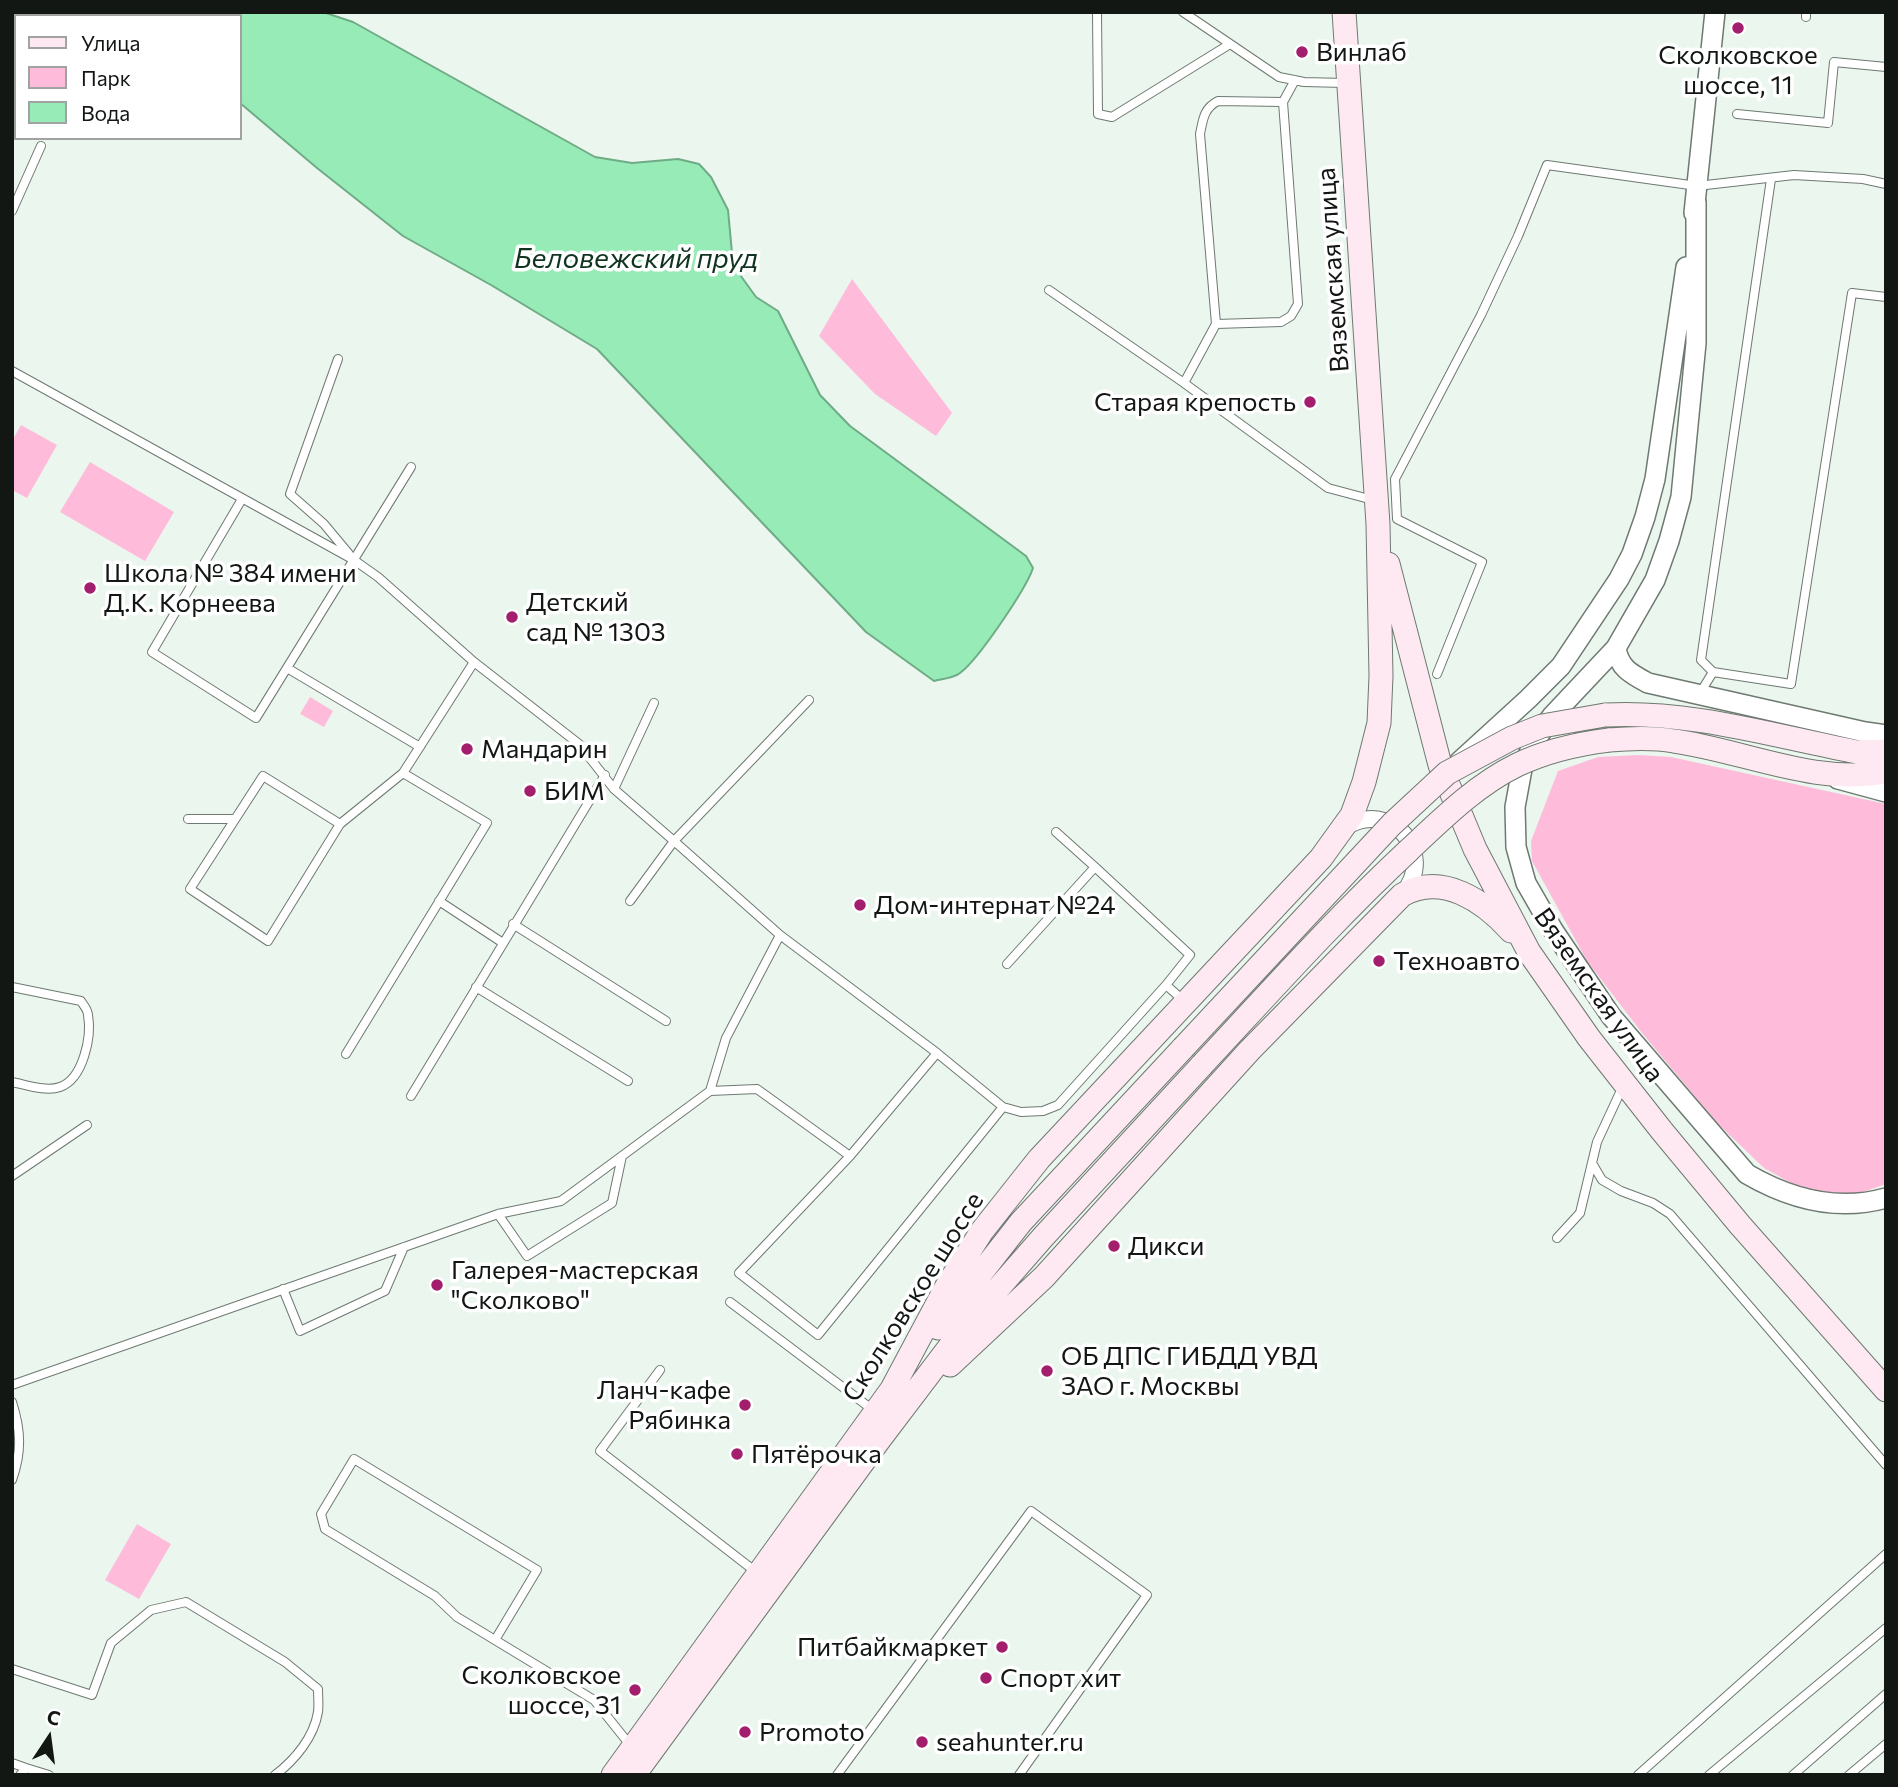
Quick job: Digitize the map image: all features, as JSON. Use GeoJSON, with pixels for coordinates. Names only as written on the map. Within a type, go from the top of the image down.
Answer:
{"type":"FeatureCollection","features":[{"type":"Feature","properties":{"kind":"main road","name":"Вяземская улица"},"geometry":{"type":"LineString","coordinates":[[1344,12],[1377,512],[1381,676],[1379,723],[1367,771],[1346,823]]}},
{"type":"Feature","properties":{"kind":"main road","name":"Вяземская улица"},"geometry":{"type":"LineString","coordinates":[[1377,512],[1440,765],[1475,849],[1529,952],[1589,1038],[1740,1226],[1886,1390]]}},
{"type":"Feature","properties":{"kind":"main road"},"geometry":{"type":"LineString","coordinates":[[892,1390],[963,1294],[1021,1222],[1392,824],[1447,774],[1511,738],[1542,726],[1605,715],[1641,713],[1673,716],[1857,752],[1886,751]]}},
{"type":"Feature","properties":{"kind":"main road"},"geometry":{"type":"LineString","coordinates":[[879,1440],[976,1314],[1202,1065],[1363,892],[1463,801],[1492,779],[1526,761],[1558,750],[1609,740],[1643,738],[1675,741],[1820,774],[1886,772]]}},
{"type":"Feature","properties":{"kind":"main road","name":"Сколковское шоссе"},"geometry":{"type":"LineString","coordinates":[[637,1762],[758,1574],[892,1390],[947,1286],[982,1231],[1039,1159],[1321,858],[1346,823]]}},
{"type":"Feature","properties":{"kind":"main road"},"geometry":{"type":"LineString","coordinates":[[879,1440],[957,1358],[1044,1277],[1249,1051],[1402,895],[1413,888],[1423,887],[1446,888],[1469,896],[1494,913],[1529,952]]}},
{"type":"Feature","properties":{"kind":"main road","name":"Сколковское шоссе"},"geometry":{"type":"LineString","coordinates":[[613,1775],[637,1762],[879,1440]]}},
{"type":"Feature","properties":{"kind":"street"},"geometry":{"type":"LineString","coordinates":[[1447,774],[1561,666],[1619,579],[1645,517],[1654,479],[1697,194],[1714,12]]}},
{"type":"Feature","properties":{"kind":"street"},"geometry":{"type":"LineString","coordinates":[[1697,194],[1696,343],[1681,497],[1655,580],[1616,648],[1552,716],[1533,744],[1522,769],[1515,807],[1516,847],[1526,883],[1553,930],[1611,1016],[1747,1174],[1789,1195],[1826,1203],[1854,1204],[1886,1198]]}},
{"type":"Feature","properties":{"kind":"street"},"geometry":{"type":"LineString","coordinates":[[1616,648],[1622,665],[1629,673],[1648,683],[1886,735]]}},
{"type":"Feature","properties":{"kind":"street"},"geometry":{"type":"LineString","coordinates":[[1820,774],[1886,792]]}},
{"type":"Feature","properties":{"kind":"street"},"geometry":{"type":"LineString","coordinates":[[1346,823],[1368,819],[1383,821],[1403,832],[1412,845],[1415,860],[1411,882],[1402,895]]}},
{"type":"Feature","properties":{"kind":"lane"},"geometry":{"type":"LineString","coordinates":[[1097,12],[1098,114],[1112,117],[1230,44]]}},
{"type":"Feature","properties":{"kind":"lane"},"geometry":{"type":"LineString","coordinates":[[1183,12],[1279,77],[1348,83]]}},
{"type":"Feature","properties":{"kind":"lane"},"geometry":{"type":"LineString","coordinates":[[1737,114],[1828,123],[1834,62],[1886,67]]}},
{"type":"Feature","properties":{"kind":"lane"},"geometry":{"type":"LineString","coordinates":[[1216,324],[1281,323],[1291,316],[1298,304],[1283,102],[1295,80]]}},
{"type":"Feature","properties":{"kind":"lane"},"geometry":{"type":"LineString","coordinates":[[1184,383],[1216,324],[1200,134],[1204,115],[1209,106],[1218,101],[1283,102]]}},
{"type":"Feature","properties":{"kind":"lane"},"geometry":{"type":"LineString","coordinates":[[12,211],[41,146]]}},
{"type":"Feature","properties":{"kind":"lane"},"geometry":{"type":"LineString","coordinates":[[1437,674],[1482,562],[1397,519],[1395,479],[1481,315],[1547,165],[1697,194],[1794,175],[1863,179],[1886,184]]}},
{"type":"Feature","properties":{"kind":"lane"},"geometry":{"type":"LineString","coordinates":[[1771,180],[1701,660],[1713,672],[1791,684],[1853,293],[1886,297]]}},
{"type":"Feature","properties":{"kind":"lane"},"geometry":{"type":"LineString","coordinates":[[1049,290],[1184,383],[1328,488],[1377,512]]}},
{"type":"Feature","properties":{"kind":"lane"},"geometry":{"type":"LineString","coordinates":[[338,359],[290,494],[324,524],[354,560]]}},
{"type":"Feature","properties":{"kind":"lane"},"geometry":{"type":"LineString","coordinates":[[12,371],[354,560],[379,577],[474,662],[579,744],[614,789],[780,935],[937,1053],[1003,1107],[1021,1112],[1043,1111],[1058,1105],[1190,955],[1056,832]]}},
{"type":"Feature","properties":{"kind":"lane"},"geometry":{"type":"LineString","coordinates":[[242,499],[152,652],[256,718],[411,467]]}},
{"type":"Feature","properties":{"kind":"lane"},"geometry":{"type":"LineString","coordinates":[[340,824],[263,776],[190,889],[268,941],[340,824],[403,773],[474,662]]}},
{"type":"Feature","properties":{"kind":"lane"},"geometry":{"type":"LineString","coordinates":[[287,668],[420,747]]}},
{"type":"Feature","properties":{"kind":"lane"},"geometry":{"type":"LineString","coordinates":[[1699,695],[1713,672]]}},
{"type":"Feature","properties":{"kind":"lane"},"geometry":{"type":"LineString","coordinates":[[630,901],[674,841],[809,700]]}},
{"type":"Feature","properties":{"kind":"lane"},"geometry":{"type":"LineString","coordinates":[[614,789],[654,704]]}},
{"type":"Feature","properties":{"kind":"lane"},"geometry":{"type":"LineString","coordinates":[[346,1054],[487,823],[403,773]]}},
{"type":"Feature","properties":{"kind":"lane"},"geometry":{"type":"LineString","coordinates":[[411,1096],[604,775]]}},
{"type":"Feature","properties":{"kind":"lane"},"geometry":{"type":"LineString","coordinates":[[188,819],[235,819]]}},
{"type":"Feature","properties":{"kind":"lane"},"geometry":{"type":"LineString","coordinates":[[1007,964],[1095,867]]}},
{"type":"Feature","properties":{"kind":"lane"},"geometry":{"type":"LineString","coordinates":[[439,901],[503,943]]}},
{"type":"Feature","properties":{"kind":"lane"},"geometry":{"type":"LineString","coordinates":[[513,924],[666,1021]]}},
{"type":"Feature","properties":{"kind":"lane"},"geometry":{"type":"LineString","coordinates":[[710,1091],[726,1038],[780,935]]}},
{"type":"Feature","properties":{"kind":"lane"},"geometry":{"type":"LineString","coordinates":[[1166,985],[1186,1002]]}},
{"type":"Feature","properties":{"kind":"lane"},"geometry":{"type":"LineString","coordinates":[[12,986],[81,1001],[88,1012],[89,1032],[75,1077],[61,1087],[47,1089],[12,1082]]}},
{"type":"Feature","properties":{"kind":"lane"},"geometry":{"type":"LineString","coordinates":[[476,987],[628,1081]]}},
{"type":"Feature","properties":{"kind":"lane"},"geometry":{"type":"LineString","coordinates":[[937,1053],[850,1156],[739,1273],[818,1335],[1003,1107]]}},
{"type":"Feature","properties":{"kind":"lane"},"geometry":{"type":"LineString","coordinates":[[1558,1238],[1580,1213],[1597,1142],[1625,1083]]}},
{"type":"Feature","properties":{"kind":"lane"},"geometry":{"type":"LineString","coordinates":[[12,1385],[498,1214],[561,1201],[710,1091],[757,1089],[850,1156]]}},
{"type":"Feature","properties":{"kind":"lane"},"geometry":{"type":"LineString","coordinates":[[12,1176],[87,1125]]}},
{"type":"Feature","properties":{"kind":"lane"},"geometry":{"type":"LineString","coordinates":[[498,1214],[527,1256],[612,1203],[622,1156]]}},
{"type":"Feature","properties":{"kind":"lane"},"geometry":{"type":"LineString","coordinates":[[1592,1163],[1602,1180],[1620,1191],[1653,1203],[1670,1214],[1886,1465]]}},
{"type":"Feature","properties":{"kind":"lane"},"geometry":{"type":"LineString","coordinates":[[283,1289],[300,1331],[385,1291],[404,1247]]}},
{"type":"Feature","properties":{"kind":"lane"},"geometry":{"type":"LineString","coordinates":[[730,1303],[876,1412]]}},
{"type":"Feature","properties":{"kind":"lane"},"geometry":{"type":"LineString","coordinates":[[660,1370],[600,1451],[758,1574]]}},
{"type":"Feature","properties":{"kind":"lane"},"geometry":{"type":"LineString","coordinates":[[12,1402],[21,1438],[12,1480]]}},
{"type":"Feature","properties":{"kind":"lane"},"geometry":{"type":"LineString","coordinates":[[495,1640],[537,1570],[354,1459],[321,1514],[324,1530],[435,1596],[457,1617],[594,1700],[637,1762]]}},
{"type":"Feature","properties":{"kind":"lane"},"geometry":{"type":"LineString","coordinates":[[837,1775],[1031,1511],[1147,1595],[1019,1775]]}},
{"type":"Feature","properties":{"kind":"lane"},"geometry":{"type":"LineString","coordinates":[[1639,1775],[1886,1554]]}},
{"type":"Feature","properties":{"kind":"lane"},"geometry":{"type":"LineString","coordinates":[[12,1669],[92,1695],[111,1643],[151,1610],[186,1602],[285,1662],[318,1689],[318,1713],[304,1745],[289,1764],[275,1775]]}},
{"type":"Feature","properties":{"kind":"lane"},"geometry":{"type":"LineString","coordinates":[[1709,1775],[1886,1628]]}},
{"type":"Feature","properties":{"kind":"lane"},"geometry":{"type":"LineString","coordinates":[[1793,1775],[1886,1694]]}},
{"type":"Feature","properties":{"kind":"lane"},"geometry":{"type":"LineString","coordinates":[[1849,1775],[1886,1744]]}},
{"type":"Feature","properties":{"kind":"lane"},"geometry":{"type":"LineString","coordinates":[[12,1763],[23,1772],[50,1775]]}},
{"type":"Feature","properties":{"kind":"green space"},"geometry":{"type":"Polygon","coordinates":[[[852,279],[952,413],[936,436],[875,394],[819,336],[852,279]]]}},
{"type":"Feature","properties":{"kind":"green space"},"geometry":{"type":"Polygon","coordinates":[[[21,425],[57,445],[27,498],[12,490],[12,441],[21,425]]]}},
{"type":"Feature","properties":{"kind":"green space"},"geometry":{"type":"Polygon","coordinates":[[[90,462],[174,512],[145,561],[60,512],[90,462]]]}},
{"type":"Feature","properties":{"kind":"green space"},"geometry":{"type":"Polygon","coordinates":[[[310,697],[333,711],[324,727],[300,714],[310,697]]]}},
{"type":"Feature","properties":{"kind":"green space"},"geometry":{"type":"Polygon","coordinates":[[[1598,757],[1671,757],[1886,804],[1886,1184],[1860,1193],[1836,1193],[1800,1188],[1764,1168],[1718,1124],[1642,1033],[1587,961],[1532,861],[1531,841],[1558,771],[1598,757]]]}},
{"type":"Feature","properties":{"kind":"green space"},"geometry":{"type":"Polygon","coordinates":[[[137,1524],[171,1544],[139,1599],[105,1580],[137,1524]]]}},
{"type":"Feature","properties":{"kind":"water","name":"Беловежский пруд"},"geometry":{"type":"Polygon","coordinates":[[[323,12],[353,22],[595,157],[632,163],[678,159],[699,164],[711,177],[728,210],[732,253],[738,272],[756,297],[778,311],[820,395],[850,426],[1026,556],[1033,568],[1012,607],[968,666],[957,675],[934,681],[866,632],[597,349],[403,236],[242,105],[242,14],[216,14],[323,12]]]}},
{"type":"Feature","properties":{"kind":"place","name":"Сколковское шоссе, 11"},"geometry":{"type":"Point","coordinates":[1738,28]}},
{"type":"Feature","properties":{"kind":"place","name":"Винлаб"},"geometry":{"type":"Point","coordinates":[1302,52]}},
{"type":"Feature","properties":{"kind":"place","name":"Старая крепость"},"geometry":{"type":"Point","coordinates":[1310,402]}},
{"type":"Feature","properties":{"kind":"place","name":"Школа № 384 имени Д.К. Корнеева"},"geometry":{"type":"Point","coordinates":[90,588]}},
{"type":"Feature","properties":{"kind":"place","name":"Детский сад № 1303"},"geometry":{"type":"Point","coordinates":[512,617]}},
{"type":"Feature","properties":{"kind":"place","name":"Мандарин"},"geometry":{"type":"Point","coordinates":[467,749]}},
{"type":"Feature","properties":{"kind":"place","name":"БИМ"},"geometry":{"type":"Point","coordinates":[530,791]}},
{"type":"Feature","properties":{"kind":"place","name":"Дом-интернат №24"},"geometry":{"type":"Point","coordinates":[860,905]}},
{"type":"Feature","properties":{"kind":"place","name":"Техноавто"},"geometry":{"type":"Point","coordinates":[1379,961]}},
{"type":"Feature","properties":{"kind":"place","name":"Дикси"},"geometry":{"type":"Point","coordinates":[1114,1246]}},
{"type":"Feature","properties":{"kind":"place","name":"Галерея-мастерская \"Сколково\""},"geometry":{"type":"Point","coordinates":[437,1285]}},
{"type":"Feature","properties":{"kind":"place","name":"ОБ ДПС ГИБДД УВД ЗАО г. Москвы"},"geometry":{"type":"Point","coordinates":[1047,1371]}},
{"type":"Feature","properties":{"kind":"place","name":"Ланч-кафе Рябинка"},"geometry":{"type":"Point","coordinates":[745,1405]}},
{"type":"Feature","properties":{"kind":"place","name":"Пятёрочка"},"geometry":{"type":"Point","coordinates":[737,1454]}},
{"type":"Feature","properties":{"kind":"place","name":"Питбайкмаркет"},"geometry":{"type":"Point","coordinates":[1002,1647]}},
{"type":"Feature","properties":{"kind":"place","name":"Спорт хит"},"geometry":{"type":"Point","coordinates":[986,1678]}},
{"type":"Feature","properties":{"kind":"place","name":"Сколковское шоссе, 31"},"geometry":{"type":"Point","coordinates":[635,1690]}},
{"type":"Feature","properties":{"kind":"place","name":"Promoto"},"geometry":{"type":"Point","coordinates":[745,1732]}},
{"type":"Feature","properties":{"kind":"place","name":"seahunter.ru"},"geometry":{"type":"Point","coordinates":[922,1742]}}]}
